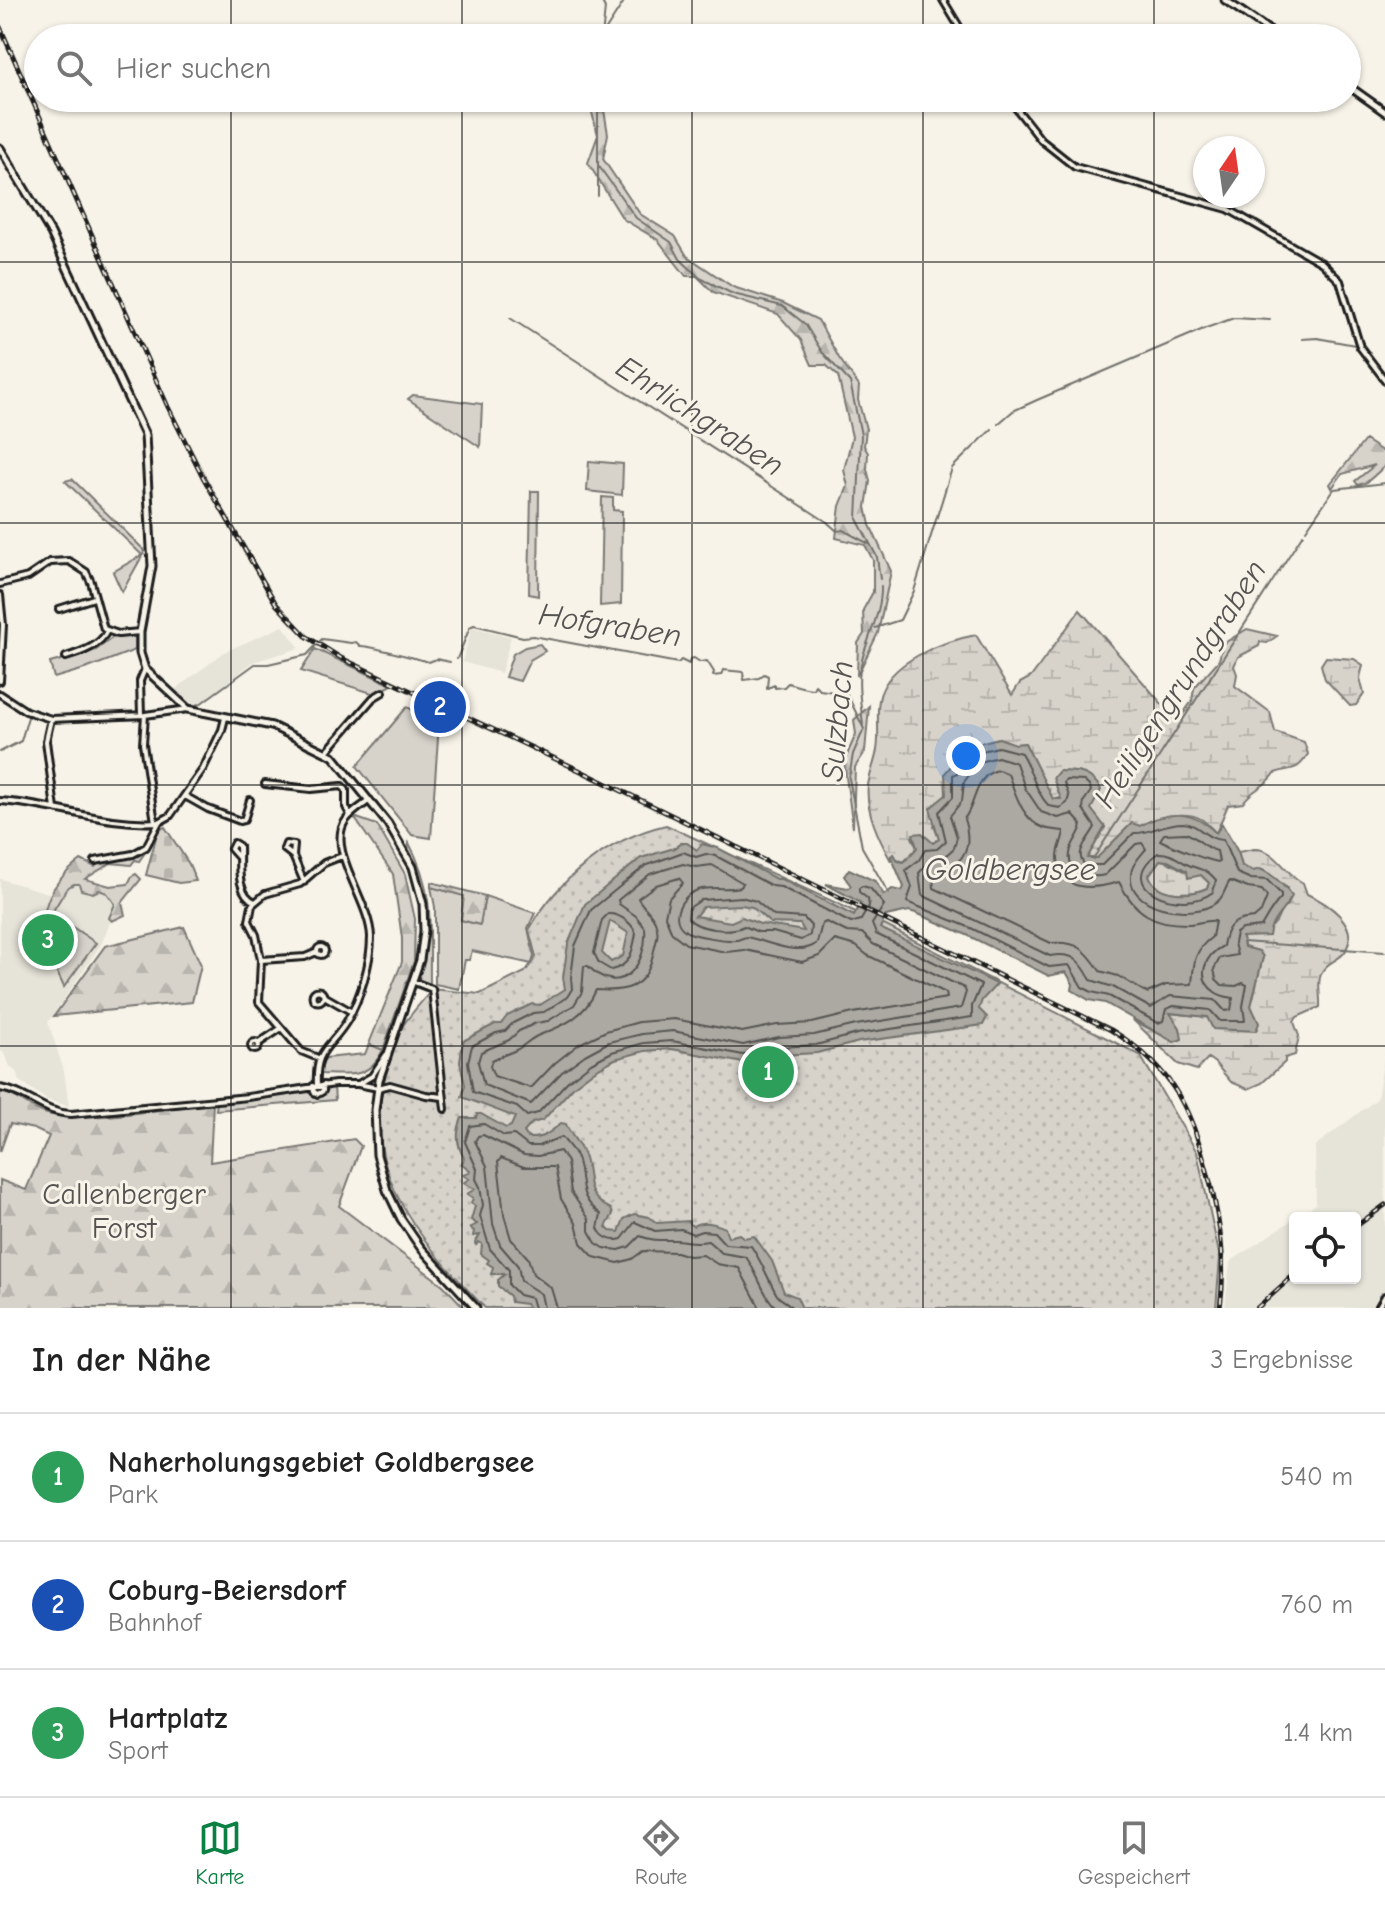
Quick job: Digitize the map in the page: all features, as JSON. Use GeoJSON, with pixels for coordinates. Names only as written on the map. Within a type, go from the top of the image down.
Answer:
{"type":"FeatureCollection","features":[{"type":"Feature","properties":{"kind":"street"},"geometry":{"type":"LineString","coordinates":[[943,0],[958,24]]}},
{"type":"Feature","properties":{"kind":"street"},"geometry":{"type":"LineString","coordinates":[[1225,0],[1260,24]]}},
{"type":"Feature","properties":{"kind":"street"},"geometry":{"type":"LineString","coordinates":[[1361,95],[1385,112]]}},
{"type":"Feature","properties":{"kind":"street"},"geometry":{"type":"LineString","coordinates":[[1018,112],[1030,129],[1063,160],[1090,173],[1199,199],[1237,213],[1332,270],[1347,298],[1365,355],[1385,380]]}},
{"type":"Feature","properties":{"kind":"street"},"geometry":{"type":"LineString","coordinates":[[0,148],[51,233],[145,435],[152,566],[140,632],[140,653],[145,669],[188,709]]}},
{"type":"Feature","properties":{"kind":"street"},"geometry":{"type":"LineString","coordinates":[[0,584],[28,577],[50,562],[69,561],[86,572],[107,631],[118,634],[140,632]]}},
{"type":"Feature","properties":{"kind":"street"},"geometry":{"type":"LineString","coordinates":[[0,595],[3,639],[0,681]]}},
{"type":"Feature","properties":{"kind":"street"},"geometry":{"type":"LineString","coordinates":[[59,609],[94,598]]}},
{"type":"Feature","properties":{"kind":"street"},"geometry":{"type":"LineString","coordinates":[[66,657],[102,641],[107,631]]}},
{"type":"Feature","properties":{"kind":"street"},"geometry":{"type":"LineString","coordinates":[[95,861],[133,854],[146,847],[157,822],[143,744],[140,681],[145,669]]}},
{"type":"Feature","properties":{"kind":"street"},"geometry":{"type":"LineString","coordinates":[[327,751],[373,698],[383,692]]}},
{"type":"Feature","properties":{"kind":"street"},"geometry":{"type":"LineString","coordinates":[[0,694],[26,711],[51,719],[143,715],[188,709],[272,726],[327,751],[343,765],[396,835],[413,867],[423,904],[424,931],[420,960],[378,1084],[375,1110],[377,1155],[393,1204],[421,1248],[476,1308]]}},
{"type":"Feature","properties":{"kind":"street"},"geometry":{"type":"LineString","coordinates":[[0,801],[130,824],[157,822],[170,816],[185,796],[216,743],[225,718]]}},
{"type":"Feature","properties":{"kind":"street"},"geometry":{"type":"LineString","coordinates":[[51,719],[46,741],[55,809]]}},
{"type":"Feature","properties":{"kind":"street"},"geometry":{"type":"LineString","coordinates":[[265,784],[311,789],[342,786],[347,792],[346,807],[350,815]]}},
{"type":"Feature","properties":{"kind":"street"},"geometry":{"type":"LineString","coordinates":[[185,796],[240,821],[244,820],[250,800]]}},
{"type":"Feature","properties":{"kind":"street"},"geometry":{"type":"LineString","coordinates":[[318,1085],[318,1058],[352,1012],[371,938],[365,906],[342,856],[339,839],[350,815],[370,800]]}},
{"type":"Feature","properties":{"kind":"street"},"geometry":{"type":"LineString","coordinates":[[293,856],[304,882]]}},
{"type":"Feature","properties":{"kind":"street"},"geometry":{"type":"LineString","coordinates":[[318,1058],[303,1053],[259,1002],[261,960],[256,935],[249,921],[250,910],[265,894],[304,882],[324,863],[342,856]]}},
{"type":"Feature","properties":{"kind":"street"},"geometry":{"type":"LineString","coordinates":[[239,858],[242,888],[248,899],[255,902]]}},
{"type":"Feature","properties":{"kind":"street"},"geometry":{"type":"LineString","coordinates":[[261,960],[305,957],[317,952]]}},
{"type":"Feature","properties":{"kind":"street"},"geometry":{"type":"LineString","coordinates":[[414,982],[432,989],[445,1109]]}},
{"type":"Feature","properties":{"kind":"street"},"geometry":{"type":"LineString","coordinates":[[324,996],[352,1012]]}},
{"type":"Feature","properties":{"kind":"street"},"geometry":{"type":"LineString","coordinates":[[259,1043],[280,1029]]}},
{"type":"Feature","properties":{"kind":"street"},"geometry":{"type":"LineString","coordinates":[[358,1084],[375,1073],[387,1054]]}},
{"type":"Feature","properties":{"kind":"street"},"geometry":{"type":"LineString","coordinates":[[365,1081],[378,1084]]}},
{"type":"Feature","properties":{"kind":"street"},"geometry":{"type":"LineString","coordinates":[[0,1088],[23,1094],[52,1112],[71,1114],[248,1097],[318,1085],[390,1085],[443,1097]]}},
{"type":"Feature","properties":{"kind":"street"},"geometry":{"type":"LineString","coordinates":[[1378,1308],[1385,1296]]}},
{"type":"Feature","properties":{"kind":"shaded area"},"geometry":{"type":"Polygon","coordinates":[[[0,20],[24,74],[24,86],[0,32],[0,20]]]}},
{"type":"Feature","properties":{"kind":"shaded area"},"geometry":{"type":"Polygon","coordinates":[[[36,112],[41,112],[171,408],[243,544],[240,546],[166,406],[36,112]]]}},
{"type":"Feature","properties":{"kind":"shaded area"},"geometry":{"type":"Polygon","coordinates":[[[283,626],[300,648],[253,662],[207,699],[192,706],[173,691],[226,651],[283,626]]]}},
{"type":"Feature","properties":{"kind":"shaded area"},"geometry":{"type":"Polygon","coordinates":[[[472,627],[511,637],[501,673],[462,662],[472,627]]]}},
{"type":"Feature","properties":{"kind":"shaded area"},"geometry":{"type":"Polygon","coordinates":[[[403,686],[861,904],[858,909],[502,736],[427,705],[426,700],[400,688],[403,686]]]}},
{"type":"Feature","properties":{"kind":"shaded area"},"geometry":{"type":"Polygon","coordinates":[[[0,879],[62,897],[74,883],[121,896],[101,945],[48,1022],[64,1071],[69,1106],[47,1100],[18,1080],[18,1074],[0,1051],[0,879]]]}},
{"type":"Feature","properties":{"kind":"shaded area"},"geometry":{"type":"Polygon","coordinates":[[[888,918],[1138,1045],[1169,1076],[1191,1111],[1216,1198],[1212,1199],[1188,1114],[1175,1091],[1148,1059],[1114,1034],[886,922],[888,918]]]}},
{"type":"Feature","properties":{"kind":"shaded area"},"geometry":{"type":"Polygon","coordinates":[[[1385,1052],[1385,1308],[1225,1308],[1230,1262],[1289,1222],[1289,1284],[1361,1284],[1361,1212],[1304,1212],[1316,1204],[1315,1146],[1377,1099],[1385,1052]]]}},
{"type":"Feature","properties":{"kind":"green space"},"geometry":{"type":"Polygon","coordinates":[[[592,112],[604,112],[608,134],[603,159],[640,214],[675,236],[687,256],[733,287],[783,303],[818,320],[859,386],[858,400],[866,429],[864,446],[868,453],[870,481],[866,507],[870,525],[891,571],[878,633],[857,676],[858,643],[864,634],[863,610],[873,592],[873,560],[865,545],[836,538],[840,506],[848,486],[844,470],[852,437],[838,376],[826,365],[812,365],[801,340],[778,314],[713,292],[697,276],[686,276],[658,240],[623,219],[588,163],[598,135],[592,112]]]}},
{"type":"Feature","properties":{"kind":"green space"},"geometry":{"type":"Polygon","coordinates":[[[413,395],[482,404],[480,447],[408,399],[413,395]]]}},
{"type":"Feature","properties":{"kind":"green space"},"geometry":{"type":"Polygon","coordinates":[[[1365,440],[1385,453],[1385,466],[1367,482],[1358,485],[1355,481],[1375,465],[1342,474],[1332,488],[1330,484],[1365,440]]]}},
{"type":"Feature","properties":{"kind":"green space"},"geometry":{"type":"Polygon","coordinates":[[[589,461],[623,464],[622,495],[587,491],[589,461]]]}},
{"type":"Feature","properties":{"kind":"green space"},"geometry":{"type":"Polygon","coordinates":[[[72,479],[145,551],[122,592],[113,572],[142,555],[65,481],[72,479]]]}},
{"type":"Feature","properties":{"kind":"green space"},"geometry":{"type":"Polygon","coordinates":[[[531,491],[539,491],[538,596],[529,594],[531,491]]]}},
{"type":"Feature","properties":{"kind":"green space"},"geometry":{"type":"Polygon","coordinates":[[[602,497],[613,498],[613,510],[622,511],[621,604],[600,606],[602,497]]]}},
{"type":"Feature","properties":{"kind":"green space"},"geometry":{"type":"Polygon","coordinates":[[[1080,610],[1175,719],[1180,718],[1192,701],[1194,688],[1219,660],[1223,644],[1247,629],[1277,636],[1267,643],[1260,642],[1259,646],[1238,657],[1234,666],[1237,674],[1235,686],[1270,712],[1275,732],[1304,742],[1308,754],[1297,767],[1275,773],[1243,803],[1228,805],[1216,833],[1194,816],[1162,817],[1140,826],[1132,824],[1097,859],[1087,858],[1105,827],[1091,809],[1098,796],[1052,799],[1025,743],[1015,744],[999,738],[967,746],[934,826],[939,839],[933,843],[912,837],[917,848],[904,862],[891,856],[891,861],[874,824],[868,795],[878,744],[879,700],[892,675],[904,664],[933,648],[976,635],[1012,695],[1020,683],[1031,677],[1080,610]]]}},
{"type":"Feature","properties":{"kind":"green space"},"geometry":{"type":"Polygon","coordinates":[[[135,636],[135,650],[54,678],[50,663],[96,650],[112,638],[135,636]]]}},
{"type":"Feature","properties":{"kind":"green space"},"geometry":{"type":"Polygon","coordinates":[[[540,644],[545,651],[530,660],[520,681],[505,677],[513,654],[540,644]]]}},
{"type":"Feature","properties":{"kind":"green space"},"geometry":{"type":"Polygon","coordinates":[[[315,649],[392,685],[375,694],[301,671],[315,649]]]}},
{"type":"Feature","properties":{"kind":"green space"},"geometry":{"type":"Polygon","coordinates":[[[1326,657],[1354,659],[1363,665],[1360,678],[1364,694],[1356,705],[1350,706],[1325,679],[1321,665],[1326,657]]]}},
{"type":"Feature","properties":{"kind":"green space"},"geometry":{"type":"Polygon","coordinates":[[[869,706],[865,752],[855,767],[853,828],[844,762],[856,734],[854,720],[869,706]]]}},
{"type":"Feature","properties":{"kind":"green space"},"geometry":{"type":"Polygon","coordinates":[[[407,707],[439,723],[431,838],[412,835],[357,766],[407,707]]]}},
{"type":"Feature","properties":{"kind":"green space"},"geometry":{"type":"Polygon","coordinates":[[[354,817],[377,825],[405,874],[415,919],[414,961],[383,1050],[369,1044],[402,962],[402,938],[393,874],[354,817]]]}},
{"type":"Feature","properties":{"kind":"green space"},"geometry":{"type":"Polygon","coordinates":[[[666,825],[882,924],[1140,1055],[1197,1152],[1220,1258],[1216,1308],[485,1308],[436,1255],[415,1227],[386,1167],[380,1134],[381,1099],[402,1027],[432,989],[480,994],[525,972],[536,957],[529,930],[554,894],[604,851],[644,831],[666,825]]]}},
{"type":"Feature","properties":{"kind":"green space"},"geometry":{"type":"Polygon","coordinates":[[[165,827],[196,881],[179,883],[146,875],[158,830],[165,827]]]}},
{"type":"Feature","properties":{"kind":"green space"},"geometry":{"type":"Polygon","coordinates":[[[409,843],[418,861],[427,896],[430,985],[419,979],[426,912],[409,843]]]}},
{"type":"Feature","properties":{"kind":"green space"},"geometry":{"type":"Polygon","coordinates":[[[149,847],[139,861],[135,860],[131,865],[111,863],[85,879],[110,886],[128,884],[136,874],[141,879],[122,903],[125,915],[112,921],[109,918],[115,904],[107,893],[81,890],[79,884],[67,888],[51,914],[45,910],[58,882],[81,860],[95,867],[99,862],[130,857],[149,847]]]}},
{"type":"Feature","properties":{"kind":"green space"},"geometry":{"type":"Polygon","coordinates":[[[1254,849],[1274,857],[1303,883],[1307,894],[1339,915],[1349,931],[1349,940],[1344,953],[1321,974],[1320,1007],[1297,1017],[1294,1022],[1299,1036],[1295,1055],[1285,1058],[1285,1062],[1262,1083],[1248,1089],[1231,1082],[1208,1058],[1197,1070],[1178,1064],[1133,1020],[1174,1042],[1181,1039],[1180,1028],[1169,1013],[1208,1017],[1214,1029],[1256,1030],[1258,1022],[1251,1006],[1263,957],[1259,951],[1244,947],[1243,937],[1271,927],[1288,904],[1287,888],[1242,867],[1238,852],[1254,849]]]}},
{"type":"Feature","properties":{"kind":"green space"},"geometry":{"type":"Polygon","coordinates":[[[1160,860],[1191,874],[1201,875],[1209,883],[1207,888],[1174,893],[1158,887],[1149,875],[1160,860]]]}},
{"type":"Feature","properties":{"kind":"green space"},"geometry":{"type":"Polygon","coordinates":[[[431,882],[485,896],[480,925],[461,920],[464,896],[431,887],[431,882]]]}},
{"type":"Feature","properties":{"kind":"green space"},"geometry":{"type":"Polygon","coordinates":[[[431,887],[465,896],[461,920],[480,925],[485,896],[535,913],[528,928],[534,956],[532,964],[472,951],[469,960],[465,960],[459,989],[435,984],[435,907],[431,887]]]}},
{"type":"Feature","properties":{"kind":"green space"},"geometry":{"type":"Polygon","coordinates":[[[49,922],[59,929],[63,925],[68,928],[65,934],[71,926],[96,943],[64,987],[55,968],[46,962],[48,958],[31,947],[49,922]]]}},
{"type":"Feature","properties":{"kind":"green space"},"geometry":{"type":"Polygon","coordinates":[[[184,927],[201,965],[192,1002],[54,1016],[105,946],[184,927]]]}},
{"type":"Feature","properties":{"kind":"green space"},"geometry":{"type":"Polygon","coordinates":[[[369,1044],[383,1050],[365,1071],[321,1074],[320,1065],[326,1058],[365,1054],[369,1044]]]}},
{"type":"Feature","properties":{"kind":"green space"},"geometry":{"type":"Polygon","coordinates":[[[334,1087],[335,1100],[216,1110],[217,1102],[266,1097],[309,1088],[314,1096],[323,1094],[334,1087]]]}},
{"type":"Feature","properties":{"kind":"green space","name":"Callenberger Forst"},"geometry":{"type":"Polygon","coordinates":[[[0,1091],[38,1111],[60,1116],[127,1114],[213,1103],[210,1162],[354,1139],[361,1146],[339,1206],[443,1285],[465,1308],[0,1308],[0,1180],[26,1190],[49,1136],[10,1124],[0,1152],[0,1091]]]}},
{"type":"Feature","properties":{"kind":"water","name":"Goldbergsee"},"geometry":{"type":"Polygon","coordinates":[[[999,738],[1015,744],[1025,743],[1053,799],[1061,799],[1053,778],[1059,771],[1078,772],[1093,779],[1101,790],[1091,809],[1105,827],[1087,858],[1097,858],[1132,823],[1140,826],[1160,817],[1189,816],[1216,833],[1222,824],[1238,852],[1242,866],[1269,874],[1292,896],[1275,920],[1269,936],[1242,937],[1244,947],[1259,951],[1263,957],[1251,1006],[1259,1023],[1256,1031],[1213,1029],[1207,1017],[1170,1013],[1180,1028],[1182,1039],[1174,1042],[1105,1003],[1089,1000],[1072,990],[1073,984],[1066,972],[1049,976],[916,913],[909,911],[886,916],[880,928],[997,984],[982,1000],[979,1009],[987,1017],[983,1025],[859,1042],[817,1053],[781,1055],[743,1063],[672,1049],[645,1051],[615,1059],[595,1070],[574,1086],[543,1120],[532,1123],[524,1132],[528,1138],[538,1137],[561,1123],[566,1124],[583,1153],[591,1191],[611,1209],[613,1214],[606,1227],[610,1231],[619,1232],[624,1219],[634,1214],[649,1217],[657,1223],[689,1221],[693,1226],[713,1224],[725,1228],[728,1237],[739,1234],[744,1238],[754,1236],[772,1261],[784,1292],[797,1297],[802,1308],[529,1308],[526,1304],[511,1302],[510,1296],[498,1286],[498,1280],[505,1274],[491,1274],[493,1267],[481,1254],[482,1244],[475,1243],[480,1235],[473,1236],[474,1231],[470,1228],[477,1224],[471,1220],[475,1206],[471,1203],[473,1198],[467,1194],[475,1189],[463,1183],[469,1179],[463,1175],[470,1170],[462,1164],[464,1158],[458,1138],[462,1118],[476,1118],[477,1114],[481,1114],[506,1128],[511,1126],[515,1117],[462,1097],[465,1085],[460,1062],[463,1041],[495,1024],[501,1024],[507,1016],[532,1004],[540,1005],[565,989],[563,977],[568,944],[585,904],[641,858],[681,843],[687,843],[697,850],[702,844],[718,848],[854,916],[861,903],[826,884],[848,888],[851,886],[844,876],[849,869],[875,881],[884,895],[892,889],[902,891],[904,887],[891,856],[894,854],[898,861],[904,862],[917,848],[913,834],[922,833],[933,843],[939,839],[930,808],[946,795],[945,773],[951,766],[957,765],[967,746],[999,738]],[[1160,860],[1149,875],[1159,887],[1174,893],[1207,888],[1209,883],[1201,875],[1188,878],[1187,871],[1160,860]],[[703,907],[695,916],[731,922],[742,917],[760,924],[804,931],[800,924],[770,923],[752,907],[703,907]],[[610,921],[602,953],[611,962],[623,956],[628,933],[610,921]]]}},
{"type":"Feature","properties":{"kind":"waterway","name":"Sulzbach"},"geometry":{"type":"LineString","coordinates":[[601,0],[605,8],[603,24]]}},
{"type":"Feature","properties":{"kind":"waterway"},"geometry":{"type":"LineString","coordinates":[[609,24],[625,0]]}},
{"type":"Feature","properties":{"kind":"waterway","name":"Sulzbach"},"geometry":{"type":"LineString","coordinates":[[598,112],[598,165],[636,218],[671,242],[680,259],[700,278],[733,294],[782,306],[805,324],[822,352],[850,382],[861,435],[857,519],[877,557],[880,579]]}},
{"type":"Feature","properties":{"kind":"waterway","name":"Sulzbach"},"geometry":{"type":"LineString","coordinates":[[598,166],[598,196]]}},
{"type":"Feature","properties":{"kind":"waterway","name":"Ehrlichgraben"},"geometry":{"type":"LineString","coordinates":[[510,318],[837,531],[843,530],[869,544]]}},
{"type":"Feature","properties":{"kind":"waterway"},"geometry":{"type":"LineString","coordinates":[[998,424],[1013,411],[1206,328],[1234,318],[1270,320]]}},
{"type":"Feature","properties":{"kind":"waterway"},"geometry":{"type":"LineString","coordinates":[[1302,339],[1317,338],[1355,345]]}},
{"type":"Feature","properties":{"kind":"waterway"},"geometry":{"type":"LineString","coordinates":[[875,628],[900,620],[914,591],[952,468],[992,429]]}},
{"type":"Feature","properties":{"kind":"waterway","name":"Heiligengrundgraben"},"geometry":{"type":"LineString","coordinates":[[1306,530],[1334,489],[1385,483]]}},
{"type":"Feature","properties":{"kind":"waterway","name":"Heiligengrundgraben"},"geometry":{"type":"LineString","coordinates":[[1093,859],[1303,534]]}},
{"type":"Feature","properties":{"kind":"waterway","name":"Sulzbach"},"geometry":{"type":"LineString","coordinates":[[863,725],[860,668],[877,615],[881,586]]}},
{"type":"Feature","properties":{"kind":"waterway","name":"Hofgraben"},"geometry":{"type":"LineString","coordinates":[[457,659],[470,627],[474,625],[523,637],[533,636],[678,663],[681,660],[689,664],[690,659],[694,658],[700,662],[707,661],[714,672],[713,676],[721,675],[723,670],[743,672],[744,680],[764,674],[768,676],[767,688],[775,685],[775,688],[784,687],[788,683],[813,689],[815,685],[820,690],[847,694],[864,729]]}},
{"type":"Feature","properties":{"kind":"waterway","name":"Hofgraben"},"geometry":{"type":"LineString","coordinates":[[191,706],[200,704],[255,664],[307,655],[322,639],[356,642],[360,646],[429,662],[436,659],[450,662]]}},
{"type":"Feature","properties":{"kind":"waterway"},"geometry":{"type":"LineString","coordinates":[[0,752],[21,741],[28,717]]}},
{"type":"Feature","properties":{"kind":"waterway","name":"Sulzbach"},"geometry":{"type":"LineString","coordinates":[[863,731],[853,754],[849,778],[862,847],[889,894]]}},
{"type":"Feature","properties":{"kind":"waterway"},"geometry":{"type":"LineString","coordinates":[[1243,942],[1385,952]]}},
{"type":"Feature","properties":{"kind":"railway"},"geometry":{"type":"LineString","coordinates":[[0,27],[24,81]]}},
{"type":"Feature","properties":{"kind":"railway"},"geometry":{"type":"LineString","coordinates":[[38,112],[168,407],[203,477],[276,604],[306,636],[341,658],[579,770],[1111,1030],[1134,1045],[1167,1078],[1179,1096],[1197,1137],[1220,1231],[1223,1277],[1220,1308]]}},
{"type":"Feature","properties":{"kind":"railway"},"geometry":{"type":"LineString","coordinates":[[1361,1223],[1385,1205]]}},
{"type":"Feature","properties":{"kind":"railway"},"geometry":{"type":"LineString","coordinates":[[1257,1308],[1289,1279]]}},
{"type":"Feature","properties":{"kind":"place","name":"Coburg-Beiersdorf"},"geometry":{"type":"Point","coordinates":[440,707]}},
{"type":"Feature","properties":{"kind":"place","name":"Hartplatz"},"geometry":{"type":"Point","coordinates":[48,940]}},
{"type":"Feature","properties":{"kind":"place","name":"Naherholungsgebiet Goldbergsee"},"geometry":{"type":"Point","coordinates":[768,1072]}}]}
